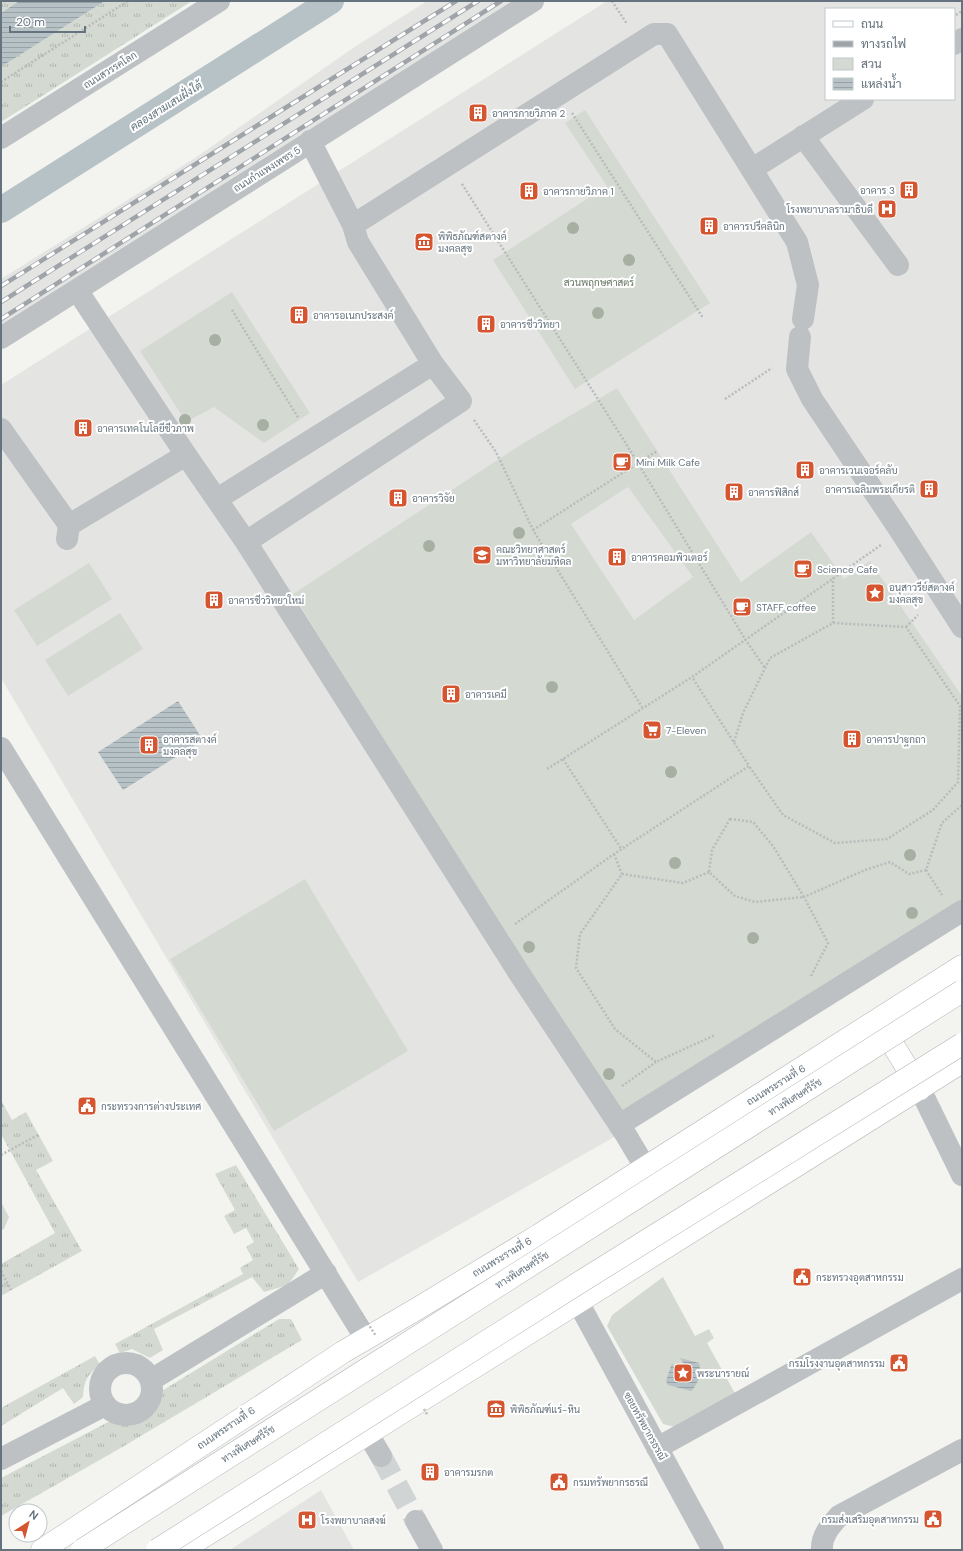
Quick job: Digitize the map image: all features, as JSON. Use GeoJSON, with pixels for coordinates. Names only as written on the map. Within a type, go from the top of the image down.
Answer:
{"type":"FeatureCollection","features":[{"type":"Feature","properties":{"kind":"main road","name":"ถนนพระรามที่ 6"},"geometry":{"type":"LineString","coordinates":[[42,1550],[273,1397],[539,1235],[878,1021],[962,966]]}},
{"type":"Feature","properties":{"kind":"main road","name":"ทางพิเศษศรีรัช"},"geometry":{"type":"LineString","coordinates":[[82,1550],[962,991]]}},
{"type":"Feature","properties":{"kind":"main road"},"geometry":{"type":"LineString","coordinates":[[878,1021],[920,1089]]}},
{"type":"Feature","properties":{"kind":"main road"},"geometry":{"type":"LineString","coordinates":[[157,1550],[585,1279],[962,1044]]}},
{"type":"Feature","properties":{"kind":"main road"},"geometry":{"type":"LineString","coordinates":[[182,1550],[962,1062]]}},
{"type":"Feature","properties":{"kind":"street","name":"ถนนสวรรคโลก"},"geometry":{"type":"LineString","coordinates":[[1,138],[219,1]]}},
{"type":"Feature","properties":{"kind":"street","name":"ถนนกำแพงเพชร 5"},"geometry":{"type":"LineString","coordinates":[[1,338],[533,1]]}},
{"type":"Feature","properties":{"kind":"street"},"geometry":{"type":"LineString","coordinates":[[353,225],[654,34],[667,34],[797,242],[808,285],[801,328],[797,370],[812,399],[900,529],[962,627]]}},
{"type":"Feature","properties":{"kind":"street"},"geometry":{"type":"LineString","coordinates":[[752,169],[861,100]]}},
{"type":"Feature","properties":{"kind":"street"},"geometry":{"type":"LineString","coordinates":[[803,136],[898,265]]}},
{"type":"Feature","properties":{"kind":"street"},"geometry":{"type":"LineString","coordinates":[[246,542],[461,401],[434,364],[358,242],[353,225],[310,141]]}},
{"type":"Feature","properties":{"kind":"street"},"geometry":{"type":"LineString","coordinates":[[76,290],[246,542],[519,973],[645,1167]]}},
{"type":"Feature","properties":{"kind":"street"},"geometry":{"type":"LineString","coordinates":[[217,499],[434,364]]}},
{"type":"Feature","properties":{"kind":"street"},"geometry":{"type":"LineString","coordinates":[[1,429],[68,532],[186,455]]}},
{"type":"Feature","properties":{"kind":"street"},"geometry":{"type":"LineString","coordinates":[[1,748],[366,1339]]}},
{"type":"Feature","properties":{"kind":"street"},"geometry":{"type":"LineString","coordinates":[[619,1125],[962,911]]}},
{"type":"Feature","properties":{"kind":"street"},"geometry":{"type":"LineString","coordinates":[[920,1089],[962,1175]]}},
{"type":"Feature","properties":{"kind":"street"},"geometry":{"type":"LineString","coordinates":[[151,1380],[326,1273]]}},
{"type":"Feature","properties":{"kind":"street"},"geometry":{"type":"LineString","coordinates":[[657,1448],[962,1279]]}},
{"type":"Feature","properties":{"kind":"street","name":"ซอยทรัพยากรธรณี"},"geometry":{"type":"LineString","coordinates":[[578,1302],[713,1550]]}},
{"type":"Feature","properties":{"kind":"street"},"geometry":{"type":"LineString","coordinates":[[133,1363],[141,1367],[151,1380],[151,1396],[148,1404],[138,1412],[126,1415],[110,1411],[101,1398],[100,1381],[104,1374],[117,1364],[133,1363]]}},
{"type":"Feature","properties":{"kind":"street"},"geometry":{"type":"LineString","coordinates":[[1,1459],[105,1405]]}},
{"type":"Feature","properties":{"kind":"street"},"geometry":{"type":"LineString","coordinates":[[368,1434],[381,1456]]}},
{"type":"Feature","properties":{"kind":"street"},"geometry":{"type":"LineString","coordinates":[[822,1550],[822,1544],[826,1531],[839,1516],[962,1450]]}},
{"type":"Feature","properties":{"kind":"street"},"geometry":{"type":"LineString","coordinates":[[416,1521],[432,1550]]}},
{"type":"Feature","properties":{"kind":"path"},"geometry":{"type":"LineString","coordinates":[[1,82],[128,1]]}},
{"type":"Feature","properties":{"kind":"path"},"geometry":{"type":"LineString","coordinates":[[571,111],[703,318]]}},
{"type":"Feature","properties":{"kind":"path"},"geometry":{"type":"LineString","coordinates":[[460,180],[639,464],[745,639],[765,668]]}},
{"type":"Feature","properties":{"kind":"path"},"geometry":{"type":"LineString","coordinates":[[232,310],[302,424]]}},
{"type":"Feature","properties":{"kind":"path"},"geometry":{"type":"LineString","coordinates":[[725,399],[772,368]]}},
{"type":"Feature","properties":{"kind":"path"},"geometry":{"type":"LineString","coordinates":[[461,401],[496,452],[534,530],[642,707]]}},
{"type":"Feature","properties":{"kind":"path"},"geometry":{"type":"LineString","coordinates":[[534,530],[639,464],[657,451]]}},
{"type":"Feature","properties":{"kind":"path"},"geometry":{"type":"LineString","coordinates":[[547,769],[642,707],[692,677],[885,542]]}},
{"type":"Feature","properties":{"kind":"path"},"geometry":{"type":"LineString","coordinates":[[833,578],[833,623]]}},
{"type":"Feature","properties":{"kind":"path"},"geometry":{"type":"LineString","coordinates":[[734,742],[743,713],[770,658],[833,623],[906,627],[918,615]]}},
{"type":"Feature","properties":{"kind":"path"},"geometry":{"type":"LineString","coordinates":[[692,677],[749,766],[783,815],[835,843],[887,839],[933,810],[958,782],[961,705],[906,627]]}},
{"type":"Feature","properties":{"kind":"path"},"geometry":{"type":"LineString","coordinates":[[563,758],[622,850]]}},
{"type":"Feature","properties":{"kind":"path"},"geometry":{"type":"LineString","coordinates":[[513,925],[614,854],[749,766]]}},
{"type":"Feature","properties":{"kind":"path"},"geometry":{"type":"LineString","coordinates":[[926,870],[942,823],[962,804]]}},
{"type":"Feature","properties":{"kind":"path"},"geometry":{"type":"LineString","coordinates":[[709,872],[712,850],[730,819],[753,822],[773,846],[804,897],[828,943],[807,983]]}},
{"type":"Feature","properties":{"kind":"path"},"geometry":{"type":"LineString","coordinates":[[614,854],[622,874]]}},
{"type":"Feature","properties":{"kind":"path"},"geometry":{"type":"LineString","coordinates":[[709,872],[735,896],[755,902],[804,897],[890,862],[909,874],[926,870]]}},
{"type":"Feature","properties":{"kind":"path"},"geometry":{"type":"LineString","coordinates":[[926,870],[944,898]]}},
{"type":"Feature","properties":{"kind":"path"},"geometry":{"type":"LineString","coordinates":[[622,874],[682,883],[709,872]]}},
{"type":"Feature","properties":{"kind":"path"},"geometry":{"type":"LineString","coordinates":[[622,874],[580,934],[576,968],[615,1029],[656,1062]]}},
{"type":"Feature","properties":{"kind":"path"},"geometry":{"type":"LineString","coordinates":[[620,1087],[656,1062],[717,1034]]}},
{"type":"Feature","properties":{"kind":"path"},"geometry":{"type":"LineString","coordinates":[[1,1155],[38,1135]]}},
{"type":"Feature","properties":{"kind":"path"},"geometry":{"type":"LineString","coordinates":[[1,1271],[11,1290]]}},
{"type":"Feature","properties":{"kind":"shaded area"},"geometry":{"type":"Polygon","coordinates":[[[427,1],[514,1],[1,328],[1,279],[195,158],[356,46],[427,1]]]}},
{"type":"Feature","properties":{"kind":"shaded area","name":"คณะวิทยาศาสตร์ มหาวิทยาลัยมหิดล"},"geometry":{"type":"Polygon","coordinates":[[[607,1],[962,1],[962,918],[609,1140],[358,1282],[1,678],[1,385],[607,1]]]}},
{"type":"Feature","properties":{"kind":"shaded area","name":"โรงพยาบาลสงฆ์"},"geometry":{"type":"Polygon","coordinates":[[[321,1490],[354,1550],[230,1550],[321,1490]]]}},
{"type":"Feature","properties":{"kind":"green space"},"geometry":{"type":"Polygon","coordinates":[[[1,1],[19,1],[1,13],[1,1]]]}},
{"type":"Feature","properties":{"kind":"green space"},"geometry":{"type":"Polygon","coordinates":[[[105,1],[192,1],[1,122],[1,67],[105,1]]]}},
{"type":"Feature","properties":{"kind":"green space","name":"สวนพฤกษศาสตร์"},"geometry":{"type":"Polygon","coordinates":[[[585,110],[710,303],[575,389],[493,260],[607,186],[565,123],[585,110]]]}},
{"type":"Feature","properties":{"kind":"green space"},"geometry":{"type":"Polygon","coordinates":[[[232,292],[310,413],[264,443],[214,407],[186,422],[140,351],[232,292]]]}},
{"type":"Feature","properties":{"kind":"green space"},"geometry":{"type":"Polygon","coordinates":[[[617,388],[741,582],[811,532],[844,579],[870,561],[962,696],[962,918],[630,1127],[498,923],[293,594],[522,444],[617,388]],[[628,487],[571,524],[634,620],[693,577],[628,487]]]}},
{"type":"Feature","properties":{"kind":"green space"},"geometry":{"type":"Polygon","coordinates":[[[89,563],[112,599],[37,646],[14,610],[89,563]]]}},
{"type":"Feature","properties":{"kind":"green space"},"geometry":{"type":"Polygon","coordinates":[[[120,613],[143,649],[68,696],[45,660],[120,613]]]}},
{"type":"Feature","properties":{"kind":"green space"},"geometry":{"type":"Polygon","coordinates":[[[305,879],[408,1051],[274,1131],[170,959],[305,879]]]}},
{"type":"Feature","properties":{"kind":"green space"},"geometry":{"type":"Polygon","coordinates":[[[1,1100],[12,1120],[26,1112],[53,1161],[36,1170],[82,1251],[1,1296],[1,1264],[55,1233],[1,1134],[1,1100]]]}},
{"type":"Feature","properties":{"kind":"green space"},"geometry":{"type":"Polygon","coordinates":[[[236,1165],[299,1269],[288,1285],[264,1292],[252,1277],[154,1329],[163,1350],[150,1358],[132,1349],[120,1353],[115,1344],[243,1274],[240,1268],[253,1260],[246,1247],[254,1242],[246,1228],[234,1234],[224,1216],[235,1210],[215,1174],[236,1165]]]}},
{"type":"Feature","properties":{"kind":"green space"},"geometry":{"type":"Polygon","coordinates":[[[1,1202],[9,1217],[4,1229],[1,1230],[1,1202]]]}},
{"type":"Feature","properties":{"kind":"green space"},"geometry":{"type":"Polygon","coordinates":[[[663,1277],[695,1336],[709,1329],[714,1338],[707,1343],[736,1395],[675,1427],[663,1424],[607,1326],[612,1315],[663,1277]]]}},
{"type":"Feature","properties":{"kind":"green space"},"geometry":{"type":"Polygon","coordinates":[[[279,1319],[291,1319],[302,1340],[119,1449],[24,1503],[8,1503],[8,1512],[1,1516],[1,1478],[114,1419],[130,1423],[137,1422],[149,1413],[160,1392],[279,1319]]]}},
{"type":"Feature","properties":{"kind":"green space"},"geometry":{"type":"Polygon","coordinates":[[[95,1356],[100,1365],[87,1379],[83,1397],[74,1404],[63,1388],[1,1426],[1,1408],[95,1356]]]}},
{"type":"Feature","properties":{"kind":"water"},"geometry":{"type":"Polygon","coordinates":[[[19,1],[105,1],[1,67],[1,13],[19,1]]]}},
{"type":"Feature","properties":{"kind":"water"},"geometry":{"type":"Polygon","coordinates":[[[178,701],[203,740],[123,790],[98,752],[178,701]]]}},
{"type":"Feature","properties":{"kind":"water"},"geometry":{"type":"Polygon","coordinates":[[[680,1358],[699,1363],[699,1378],[691,1391],[668,1385],[666,1381],[672,1363],[681,1382],[691,1377],[680,1358]]]}},
{"type":"Feature","properties":{"kind":"waterway","name":"คลองสามเสนฝั่งใต้"},"geometry":{"type":"LineString","coordinates":[[1,210],[331,1]]}},
{"type":"Feature","properties":{"kind":"tunnel"},"geometry":{"type":"LineString","coordinates":[[381,1456],[416,1521]]}},
{"type":"Feature","properties":{"kind":"railway"},"geometry":{"type":"LineString","coordinates":[[1,286],[456,1]]}},
{"type":"Feature","properties":{"kind":"railway"},"geometry":{"type":"LineString","coordinates":[[1,302],[478,1]]}},
{"type":"Feature","properties":{"kind":"railway"},"geometry":{"type":"LineString","coordinates":[[1,319],[501,1]]}},
{"type":"Feature","properties":{"kind":"place","name":"อาคารกายวิภาค 2"},"geometry":{"type":"Point","coordinates":[478,113]}},
{"type":"Feature","properties":{"kind":"place","name":"อาคาร 3"},"geometry":{"type":"Point","coordinates":[909,190]}},
{"type":"Feature","properties":{"kind":"place","name":"อาคารกายวิภาค 1"},"geometry":{"type":"Point","coordinates":[529,191]}},
{"type":"Feature","properties":{"kind":"place","name":"โรงพยาบาลรามาธิบดี"},"geometry":{"type":"Point","coordinates":[887,209]}},
{"type":"Feature","properties":{"kind":"place","name":"อาคารปรีคลินิก"},"geometry":{"type":"Point","coordinates":[709,226]}},
{"type":"Feature","properties":{"kind":"place","name":"พิพิธภัณฑ์สตางค์ มงคลสุข"},"geometry":{"type":"Point","coordinates":[424,242]}},
{"type":"Feature","properties":{"kind":"place","name":"อาคารอเนกประสงค์"},"geometry":{"type":"Point","coordinates":[299,315]}},
{"type":"Feature","properties":{"kind":"place","name":"อาคารชีววิทยา"},"geometry":{"type":"Point","coordinates":[486,324]}},
{"type":"Feature","properties":{"kind":"place","name":"อาคารเทคโนโลยีชีวภาพ"},"geometry":{"type":"Point","coordinates":[83,428]}},
{"type":"Feature","properties":{"kind":"place","name":"Mini Milk Cafe"},"geometry":{"type":"Point","coordinates":[622,462]}},
{"type":"Feature","properties":{"kind":"place","name":"อาคารเวนเจอร์คลับ"},"geometry":{"type":"Point","coordinates":[805,470]}},
{"type":"Feature","properties":{"kind":"place","name":"อาคารเฉลิมพระเกียรติ"},"geometry":{"type":"Point","coordinates":[929,489]}},
{"type":"Feature","properties":{"kind":"place","name":"อาคารฟิสิกส์"},"geometry":{"type":"Point","coordinates":[734,492]}},
{"type":"Feature","properties":{"kind":"place","name":"อาคารวิจัย"},"geometry":{"type":"Point","coordinates":[398,498]}},
{"type":"Feature","properties":{"kind":"place","name":"คณะวิทยาศาสตร์ มหาวิทยาลัยมหิดล"},"geometry":{"type":"Point","coordinates":[482,555]}},
{"type":"Feature","properties":{"kind":"place","name":"อาคารคอมพิวเตอร์"},"geometry":{"type":"Point","coordinates":[617,557]}},
{"type":"Feature","properties":{"kind":"place","name":"Science Cafe"},"geometry":{"type":"Point","coordinates":[803,569]}},
{"type":"Feature","properties":{"kind":"place","name":"อนุสาวรีย์สตางค์ มงคลสุข"},"geometry":{"type":"Point","coordinates":[875,593]}},
{"type":"Feature","properties":{"kind":"place","name":"อาคารชีววิทยาใหม่"},"geometry":{"type":"Point","coordinates":[214,600]}},
{"type":"Feature","properties":{"kind":"place","name":"STAFF coffee"},"geometry":{"type":"Point","coordinates":[742,607]}},
{"type":"Feature","properties":{"kind":"place","name":"อาคารเคมี"},"geometry":{"type":"Point","coordinates":[451,694]}},
{"type":"Feature","properties":{"kind":"place","name":"7-Eleven"},"geometry":{"type":"Point","coordinates":[652,730]}},
{"type":"Feature","properties":{"kind":"place","name":"อาคารปาฐกถา"},"geometry":{"type":"Point","coordinates":[852,739]}},
{"type":"Feature","properties":{"kind":"place","name":"อาคารสตางค์ มงคลสุข"},"geometry":{"type":"Point","coordinates":[149,745]}},
{"type":"Feature","properties":{"kind":"place","name":"กระทรวงการต่างประเทศ"},"geometry":{"type":"Point","coordinates":[87,1106]}},
{"type":"Feature","properties":{"kind":"place","name":"กระทรวงอุตสาหกรรม"},"geometry":{"type":"Point","coordinates":[802,1277]}},
{"type":"Feature","properties":{"kind":"place","name":"กรมโรงงานอุตสาหกรรม"},"geometry":{"type":"Point","coordinates":[899,1363]}},
{"type":"Feature","properties":{"kind":"place","name":"พระนารายณ์"},"geometry":{"type":"Point","coordinates":[683,1373]}},
{"type":"Feature","properties":{"kind":"place","name":"พิพิธภัณฑ์แร่-หิน"},"geometry":{"type":"Point","coordinates":[496,1409]}},
{"type":"Feature","properties":{"kind":"place","name":"อาคารมรกต"},"geometry":{"type":"Point","coordinates":[430,1472]}},
{"type":"Feature","properties":{"kind":"place","name":"กรมทรัพยากรธรณี"},"geometry":{"type":"Point","coordinates":[559,1482]}},
{"type":"Feature","properties":{"kind":"place","name":"กรมส่งเสริมอุตสาหกรรม"},"geometry":{"type":"Point","coordinates":[933,1519]}},
{"type":"Feature","properties":{"kind":"place","name":"โรงพยาบาลสงฆ์"},"geometry":{"type":"Point","coordinates":[307,1520]}}]}
